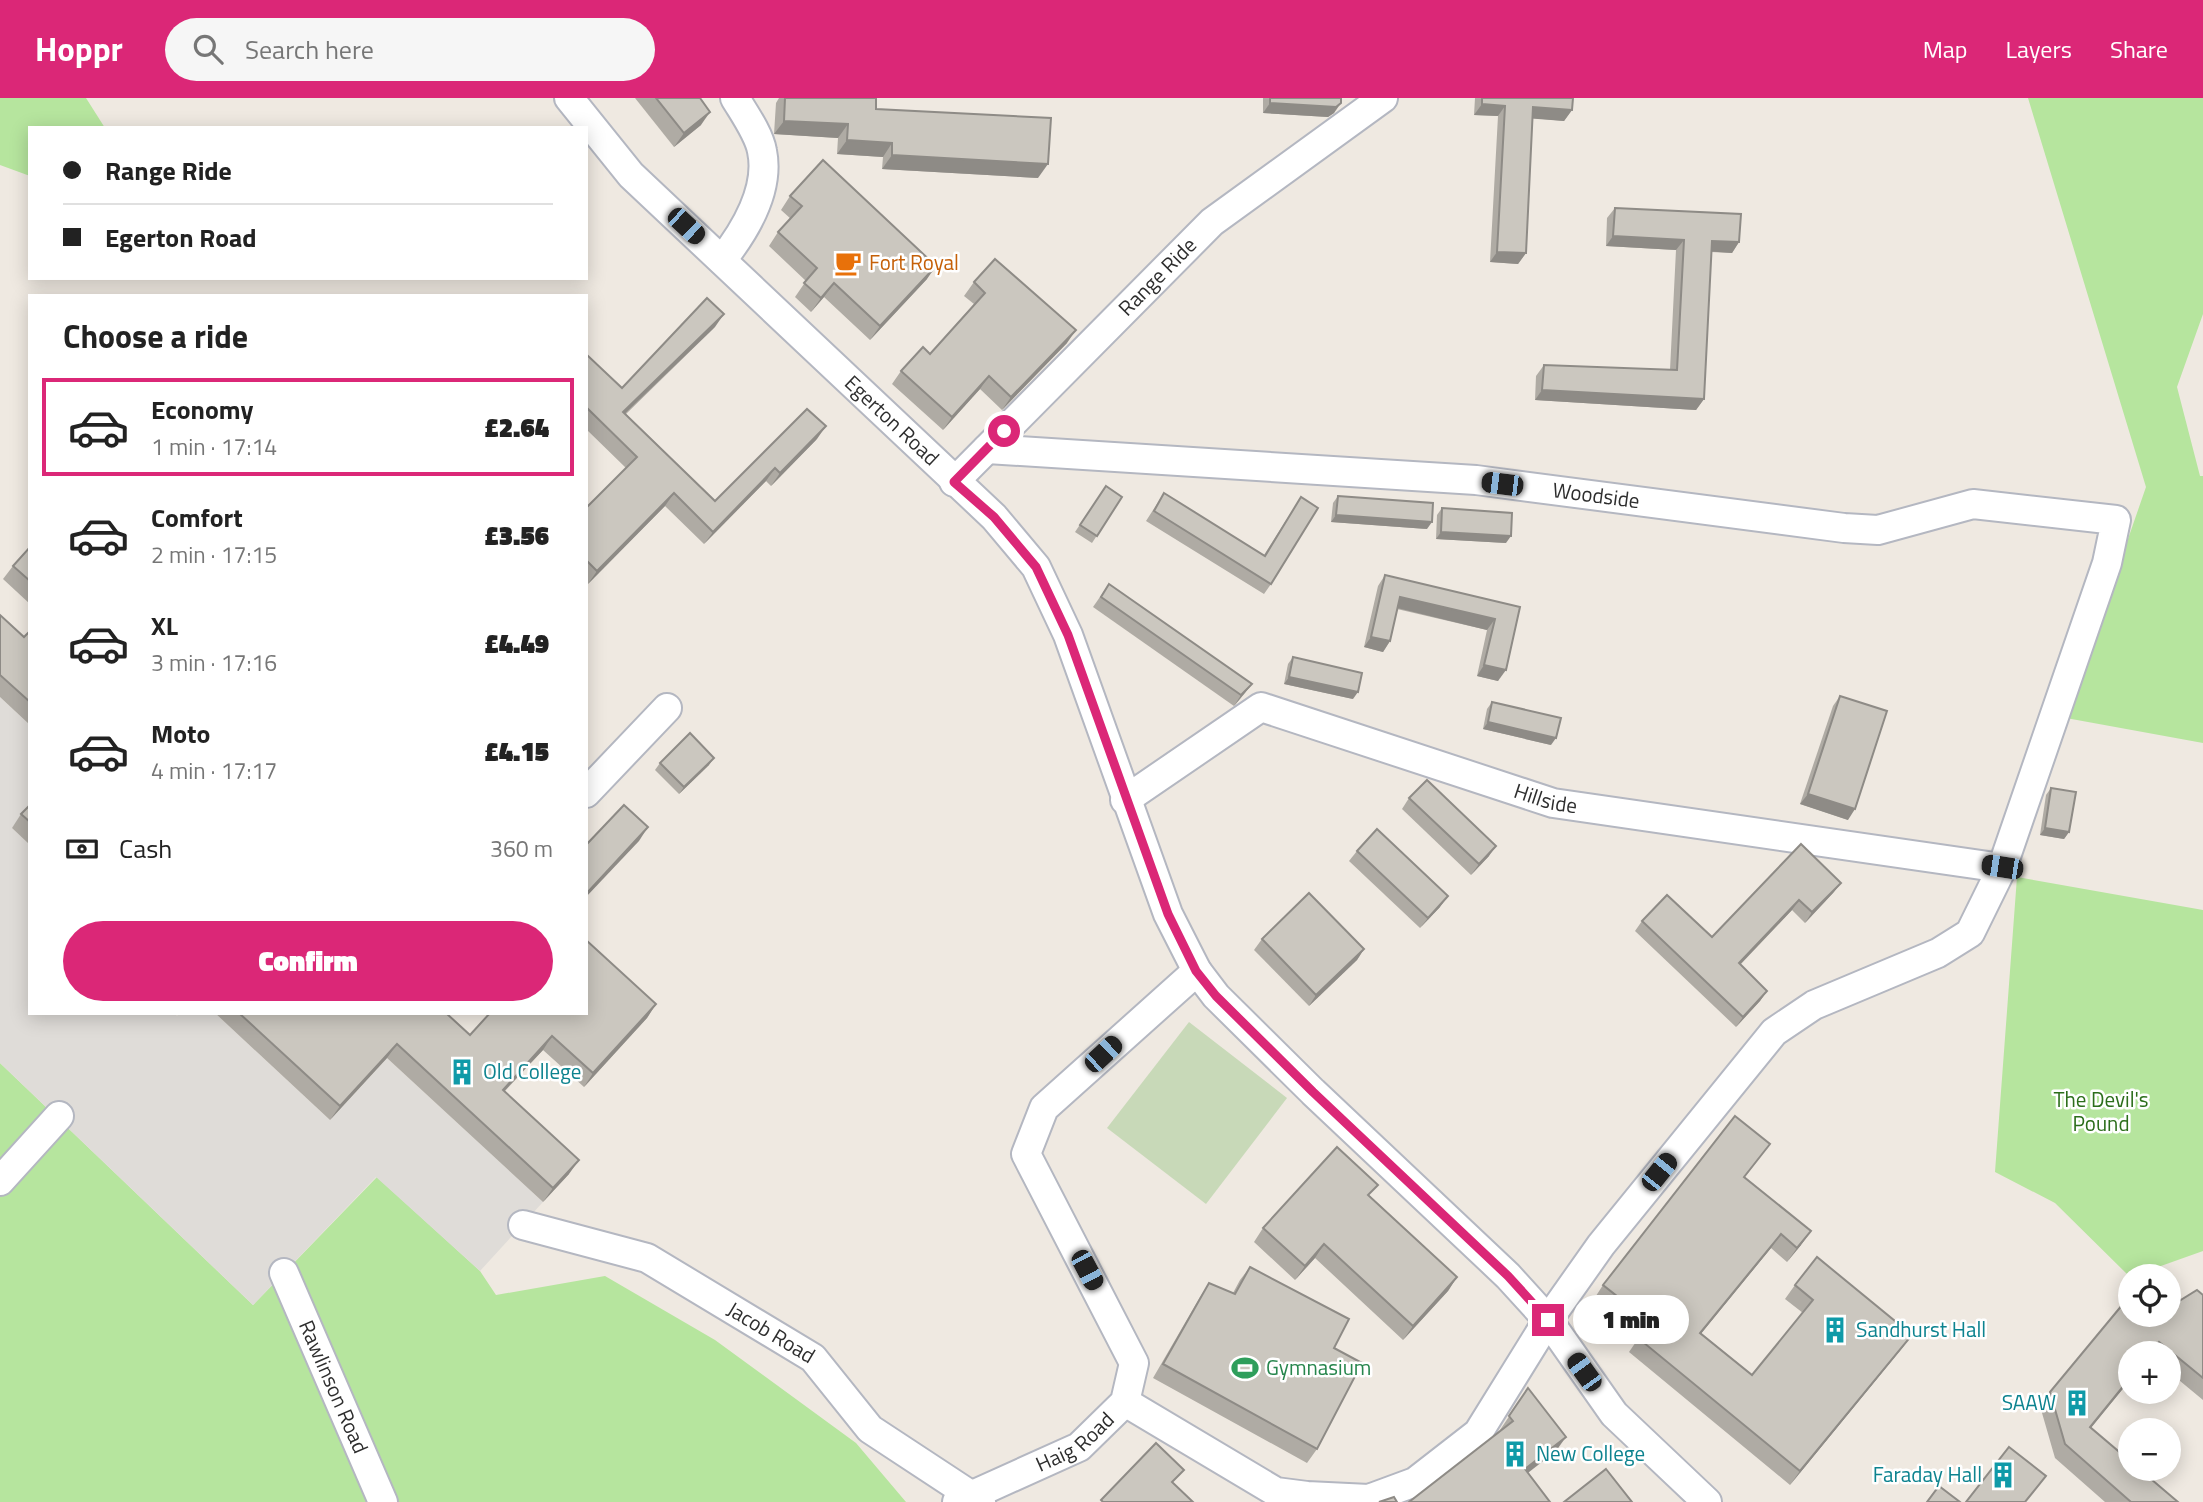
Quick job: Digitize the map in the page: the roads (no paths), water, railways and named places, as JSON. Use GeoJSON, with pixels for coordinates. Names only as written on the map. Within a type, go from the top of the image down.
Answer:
{"type":"FeatureCollection","features":[{"type":"Feature","properties":{"kind":"street","name":"Egerton Road"},"geometry":{"type":"LineString","coordinates":[[569,98],[631,175],[994,517],[1036,567],[1068,635],[1168,914],[1196,971],[1216,996],[1313,1092],[1508,1276],[1548,1320],[1614,1414],[1707,1502]]}},
{"type":"Feature","properties":{"kind":"street"},"geometry":{"type":"LineString","coordinates":[[722,260],[742,232],[760,194],[762,151],[735,98]]}},
{"type":"Feature","properties":{"kind":"street","name":"Range Ride"},"geometry":{"type":"LineString","coordinates":[[954,482],[1212,222],[1383,98]]}},
{"type":"Feature","properties":{"kind":"street","name":"Woodside"},"geometry":{"type":"LineString","coordinates":[[987,449],[1476,481],[1844,528],[1878,530],[1973,504],[2116,520],[2107,564],[2002,867]]}},
{"type":"Feature","properties":{"kind":"street","name":"Hillside"},"geometry":{"type":"LineString","coordinates":[[1125,800],[1261,707],[1553,803],[2002,867]]}},
{"type":"Feature","properties":{"kind":"street"},"geometry":{"type":"LineString","coordinates":[[588,791],[667,708]]}},
{"type":"Feature","properties":{"kind":"street"},"geometry":{"type":"LineString","coordinates":[[1125,1402],[1278,1497],[1369,1499],[1415,1482],[1478,1433],[1548,1320],[1601,1245],[1774,1032],[1814,1005],[1938,953],[1970,933],[2002,867]]}},
{"type":"Feature","properties":{"kind":"street","name":"Haig Road"},"geometry":{"type":"LineString","coordinates":[[969,1500],[1079,1447],[1125,1402],[1134,1363],[1026,1154],[1044,1108],[1196,971]]}},
{"type":"Feature","properties":{"kind":"street"},"geometry":{"type":"LineString","coordinates":[[0,1181],[59,1116]]}},
{"type":"Feature","properties":{"kind":"street","name":"Jacob Road"},"geometry":{"type":"LineString","coordinates":[[523,1224],[647,1258],[813,1358],[870,1429],[969,1500]]}},
{"type":"Feature","properties":{"kind":"street","name":"Rawlinson Road"},"geometry":{"type":"LineString","coordinates":[[284,1273],[383,1502]]}},
{"type":"Feature","properties":{"kind":"place","name":"Fort Royal"},"geometry":{"type":"Point","coordinates":[848,263]}},
{"type":"Feature","properties":{"kind":"place","name":"Old College"},"geometry":{"type":"Point","coordinates":[462,1072]}},
{"type":"Feature","properties":{"kind":"place","name":"Sandhurst Hall"},"geometry":{"type":"Point","coordinates":[1835,1330]}},
{"type":"Feature","properties":{"kind":"place","name":"Gymnasium"},"geometry":{"type":"Point","coordinates":[1245,1368]}},
{"type":"Feature","properties":{"kind":"place","name":"SAAW"},"geometry":{"type":"Point","coordinates":[2077,1403]}},
{"type":"Feature","properties":{"kind":"place","name":"New College"},"geometry":{"type":"Point","coordinates":[1515,1454]}},
{"type":"Feature","properties":{"kind":"place","name":"Faraday Hall"},"geometry":{"type":"Point","coordinates":[2003,1475]}},
{"type":"Feature","properties":{"kind":"park label","name":"The Devil's Pound"},"geometry":{"type":"Point","coordinates":[2101,1112]}}]}
